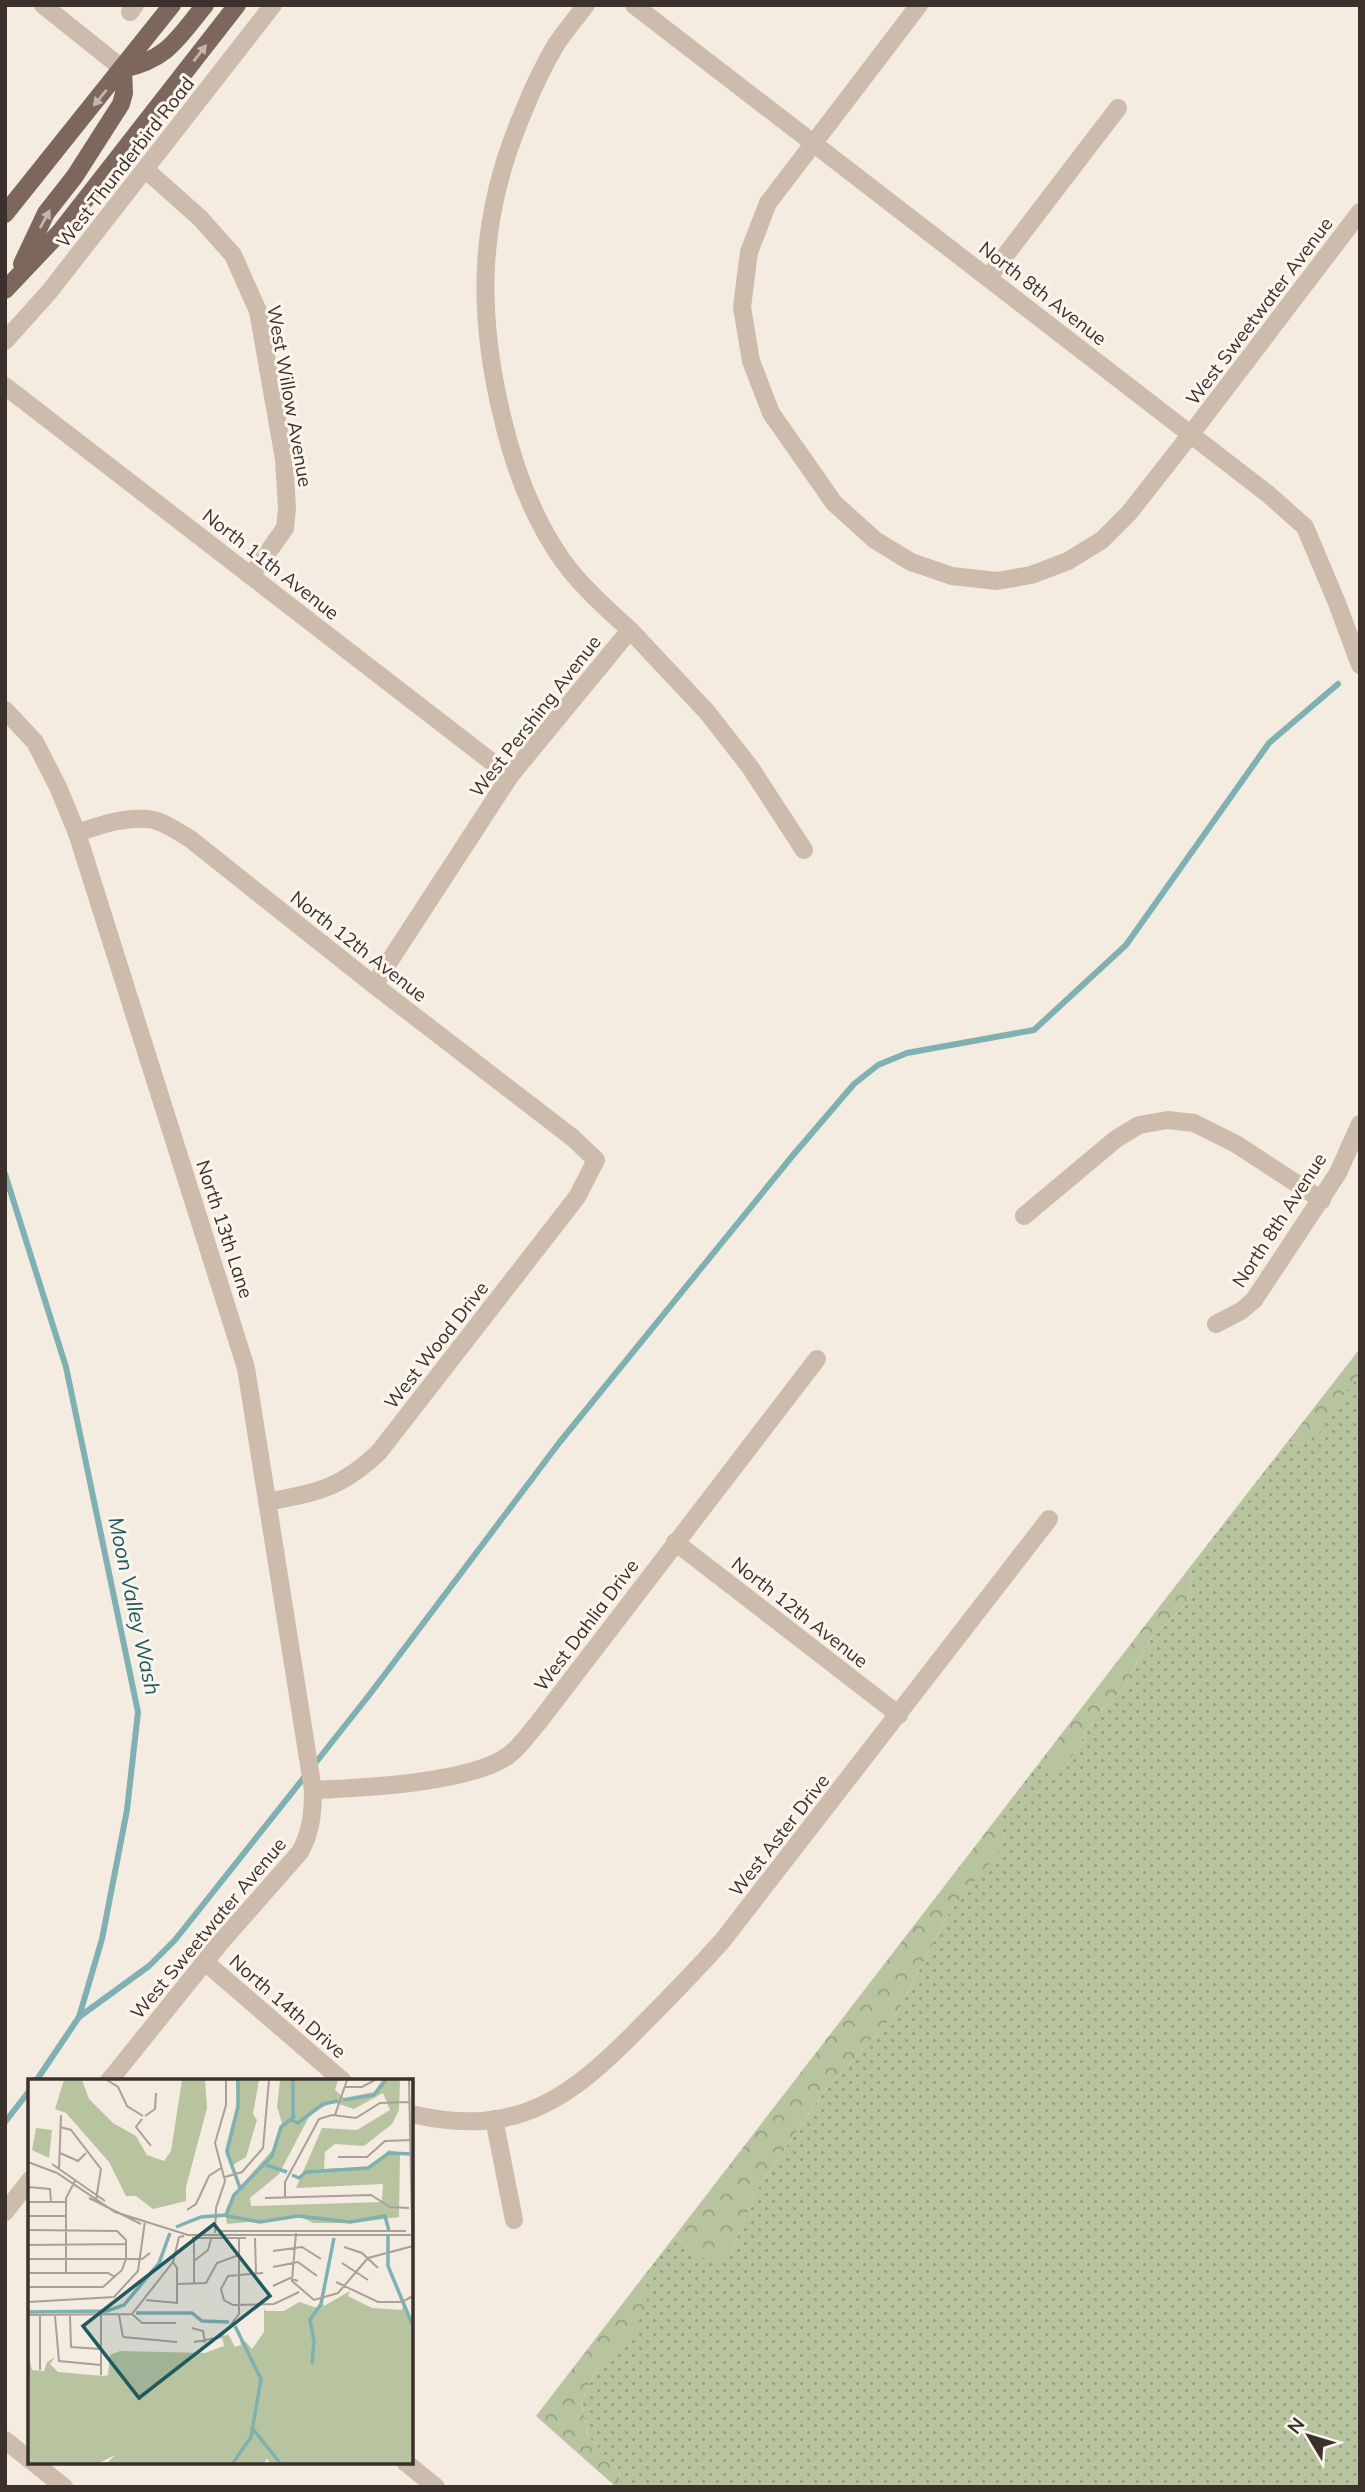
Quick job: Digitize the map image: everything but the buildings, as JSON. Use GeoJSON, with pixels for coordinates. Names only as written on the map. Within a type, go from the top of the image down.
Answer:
{"type":"FeatureCollection","features":[{"type":"Feature","properties":{"kind":"main road"},"geometry":{"type":"LineString","coordinates":[[5,214],[172,5]]}},
{"type":"Feature","properties":{"kind":"main road"},"geometry":{"type":"LineString","coordinates":[[123,69],[145,64],[161,55],[205,5]]}},
{"type":"Feature","properties":{"kind":"main road","name":"West Thunderbird Road"},"geometry":{"type":"LineString","coordinates":[[10,285],[60,232],[237,5]]}},
{"type":"Feature","properties":{"kind":"main road"},"geometry":{"type":"LineString","coordinates":[[10,285],[46,214],[75,176],[121,104],[124,93],[123,69]]}},
{"type":"Feature","properties":{"kind":"street"},"geometry":{"type":"LineString","coordinates":[[43,5],[123,69]]}},
{"type":"Feature","properties":{"kind":"street","name":"West Thunderbird Road"},"geometry":{"type":"LineString","coordinates":[[5,341],[49,292],[273,5]]}},
{"type":"Feature","properties":{"kind":"street","name":"West Pershing Avenue"},"geometry":{"type":"LineString","coordinates":[[374,985],[510,776],[629,630],[564,563],[539,522],[522,486],[491,372],[486,318],[485,257],[495,188],[535,83],[557,43],[586,5]]}},
{"type":"Feature","properties":{"kind":"street","name":"North 8th Avenue"},"geometry":{"type":"LineString","coordinates":[[634,5],[1253,481],[1305,527],[1360,665]]}},
{"type":"Feature","properties":{"kind":"street","name":"West Sweetwater Avenue"},"geometry":{"type":"LineString","coordinates":[[919,5],[768,203],[749,252],[742,307],[751,361],[771,413],[834,503],[874,540],[911,562],[952,576],[997,581],[1031,575],[1068,561],[1101,540],[1129,513],[1360,212]]}},
{"type":"Feature","properties":{"kind":"street"},"geometry":{"type":"LineString","coordinates":[[988,278],[1118,108]]}},
{"type":"Feature","properties":{"kind":"street","name":"West Willow Avenue"},"geometry":{"type":"LineString","coordinates":[[146,170],[200,218],[233,255],[258,311],[284,459],[287,508],[285,528],[251,576]]}},
{"type":"Feature","properties":{"kind":"street","name":"North 11th Avenue"},"geometry":{"type":"LineString","coordinates":[[5,386],[510,776]]}},
{"type":"Feature","properties":{"kind":"street"},"geometry":{"type":"LineString","coordinates":[[629,630],[707,712],[750,767],[804,850]]}},
{"type":"Feature","properties":{"kind":"street","name":"North 13th Lane"},"geometry":{"type":"LineString","coordinates":[[5,710],[35,742],[77,833],[246,1368],[313,1786]]}},
{"type":"Feature","properties":{"kind":"street","name":"North 12th Avenue"},"geometry":{"type":"LineString","coordinates":[[77,833],[114,821],[153,820],[168,825],[573,1138],[596,1160]]}},
{"type":"Feature","properties":{"kind":"street"},"geometry":{"type":"LineString","coordinates":[[1024,1216],[1116,1139],[1139,1125],[1168,1120],[1194,1123],[1226,1139],[1322,1200]]}},
{"type":"Feature","properties":{"kind":"street","name":"North 8th Avenue"},"geometry":{"type":"LineString","coordinates":[[1216,1324],[1241,1311],[1254,1300],[1322,1200],[1338,1173],[1360,1124]]}},
{"type":"Feature","properties":{"kind":"street","name":"West Wood Drive"},"geometry":{"type":"LineString","coordinates":[[267,1502],[318,1492],[362,1469],[379,1452],[577,1197],[596,1160]]}},
{"type":"Feature","properties":{"kind":"street","name":"West Dahlia Drive"},"geometry":{"type":"LineString","coordinates":[[313,1786],[457,1776],[487,1767],[510,1755],[538,1723],[817,1359]]}},
{"type":"Feature","properties":{"kind":"street","name":"West Aster Drive"},"geometry":{"type":"LineString","coordinates":[[494,2119],[519,2114],[561,2097],[598,2069],[723,1940],[1049,1520]]}},
{"type":"Feature","properties":{"kind":"street","name":"North 12th Avenue"},"geometry":{"type":"LineString","coordinates":[[675,1542],[899,1715]]}},
{"type":"Feature","properties":{"kind":"street","name":"West Sweetwater Avenue"},"geometry":{"type":"LineString","coordinates":[[111,2079],[205,1962],[300,1852],[307,1840],[312,1821],[313,1786]]}},
{"type":"Feature","properties":{"kind":"street","name":"North 14th Drive"},"geometry":{"type":"LineString","coordinates":[[205,1962],[341,2079]]}},
{"type":"Feature","properties":{"kind":"street"},"geometry":{"type":"LineString","coordinates":[[413,2114],[462,2122],[494,2119],[514,2220]]}},
{"type":"Feature","properties":{"kind":"street"},"geometry":{"type":"LineString","coordinates":[[5,2212],[28,2183]]}},
{"type":"Feature","properties":{"kind":"street"},"geometry":{"type":"LineString","coordinates":[[5,2440],[28,2459]]}},
{"type":"Feature","properties":{"kind":"street"},"geometry":{"type":"LineString","coordinates":[[35,2464],[64,2487]]}},
{"type":"Feature","properties":{"kind":"street"},"geometry":{"type":"LineString","coordinates":[[407,2464],[431,2485]]}},
{"type":"Feature","properties":{"kind":"green space"},"geometry":{"type":"Polygon","coordinates":[[[1358,1351],[1360,1374],[1321,1431],[1304,1445],[1288,1441],[1358,1351]]]}},
{"type":"Feature","properties":{"kind":"green space"},"geometry":{"type":"Polygon","coordinates":[[[1360,1374],[1360,2487],[620,2487],[619,2471],[588,2436],[582,2401],[596,2369],[631,2336],[648,2290],[643,2277],[674,2237],[706,2259],[731,2252],[757,2190],[825,2090],[897,2012],[951,1909],[997,1853],[1004,1835],[996,1819],[1039,1763],[1054,1769],[1065,1768],[1097,1714],[1126,1686],[1131,1672],[1153,1636],[1186,1604],[1191,1586],[1190,1567],[1288,1441],[1304,1445],[1360,1374]]]}},
{"type":"Feature","properties":{"kind":"green space"},"geometry":{"type":"Polygon","coordinates":[[[1190,1567],[1191,1586],[1186,1604],[1153,1636],[1131,1672],[1126,1686],[1097,1714],[1065,1768],[1054,1769],[1039,1763],[1190,1567]]]}},
{"type":"Feature","properties":{"kind":"green space"},"geometry":{"type":"Polygon","coordinates":[[[996,1819],[1004,1835],[998,1853],[951,1909],[897,2012],[825,2090],[757,2190],[731,2252],[721,2259],[706,2259],[674,2237],[996,1819]]]}},
{"type":"Feature","properties":{"kind":"green space"},"geometry":{"type":"Polygon","coordinates":[[[643,2277],[648,2290],[646,2306],[631,2336],[596,2369],[582,2401],[588,2436],[619,2471],[620,2487],[616,2487],[536,2416],[643,2277]]]}},
{"type":"Feature","properties":{"kind":"waterway"},"geometry":{"type":"LineString","coordinates":[[313,1766],[559,1443],[854,1084],[878,1065],[907,1053],[1034,1030],[1126,945],[1269,743],[1338,684]]}},
{"type":"Feature","properties":{"kind":"waterway","name":"Moon Valley Wash"},"geometry":{"type":"LineString","coordinates":[[5,1174],[66,1367],[138,1712],[127,1810],[102,1939],[79,2017],[37,2079]]}},
{"type":"Feature","properties":{"kind":"waterway"},"geometry":{"type":"LineString","coordinates":[[79,2017],[149,1966],[175,1940],[306,1775]]}},
{"type":"Feature","properties":{"kind":"waterway","name":"Moon Valley Wash"},"geometry":{"type":"LineString","coordinates":[[5,2122],[28,2093]]}}]}
